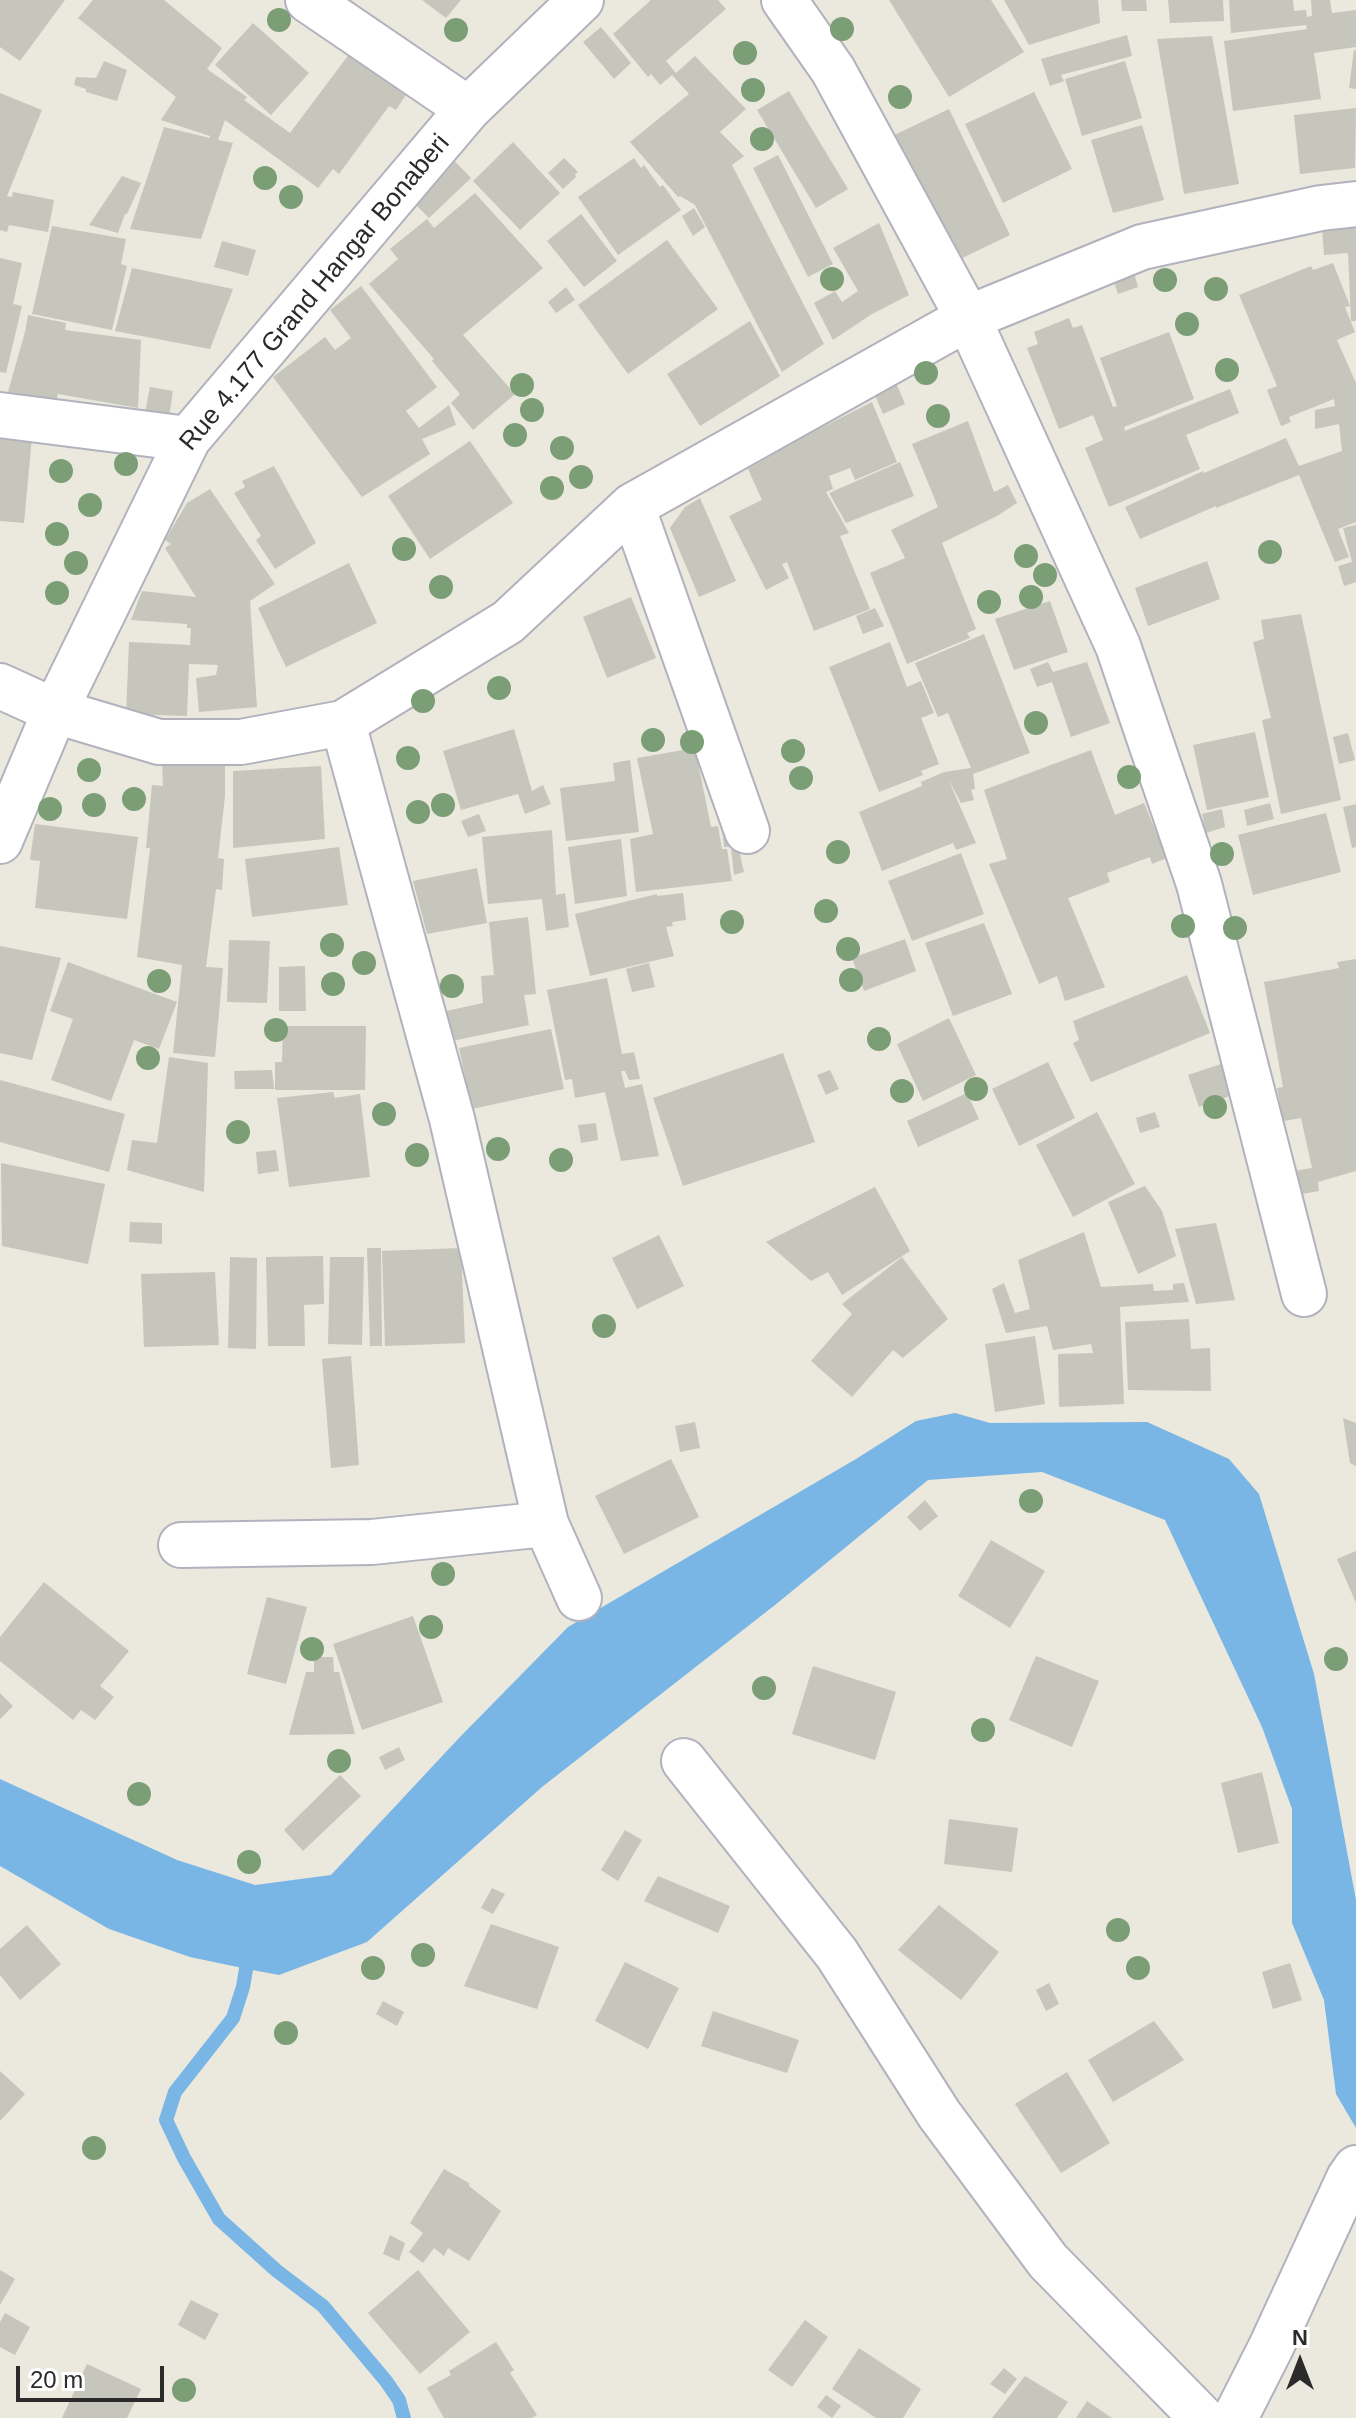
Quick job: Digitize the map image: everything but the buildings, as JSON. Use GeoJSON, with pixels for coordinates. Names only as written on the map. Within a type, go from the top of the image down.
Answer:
{"type":"FeatureCollection","features":[{"type":"Feature","properties":{"kind":"street"},"geometry":{"type":"LineString","coordinates":[[308,0],[468,109]]}},
{"type":"Feature","properties":{"kind":"street","name":"Rue 4.177 Grand Hangar Bonaberi"},"geometry":{"type":"LineString","coordinates":[[0,841],[55,711],[188,439],[468,109],[581,0]]}},
{"type":"Feature","properties":{"kind":"street"},"geometry":{"type":"LineString","coordinates":[[784,0],[833,70],[968,318],[1118,646],[1199,884],[1304,1294]]}},
{"type":"Feature","properties":{"kind":"street"},"geometry":{"type":"LineString","coordinates":[[0,686],[55,711],[159,742],[241,742],[343,723],[508,622],[632,506],[968,318],[1142,247],[1321,208],[1356,204]]}},
{"type":"Feature","properties":{"kind":"street"},"geometry":{"type":"LineString","coordinates":[[0,415],[188,439]]}},
{"type":"Feature","properties":{"kind":"street"},"geometry":{"type":"LineString","coordinates":[[632,506],[747,831]]}},
{"type":"Feature","properties":{"kind":"street"},"geometry":{"type":"LineString","coordinates":[[343,723],[452,1119],[546,1524],[579,1598]]}},
{"type":"Feature","properties":{"kind":"street"},"geometry":{"type":"LineString","coordinates":[[181,1545],[372,1542],[546,1524]]}},
{"type":"Feature","properties":{"kind":"street"},"geometry":{"type":"LineString","coordinates":[[684,1761],[837,1954],[939,2114],[1048,2261],[1202,2418]]}},
{"type":"Feature","properties":{"kind":"street"},"geometry":{"type":"LineString","coordinates":[[1235,2418],[1356,2168]]}},
{"type":"Feature","properties":{"kind":"water"},"geometry":{"type":"Polygon","coordinates":[[[955,1413],[990,1423],[1147,1422],[1229,1459],[1259,1494],[1314,1674],[1356,1900],[1356,2128],[1336,2094],[1324,2000],[1292,1923],[1292,1809],[1262,1727],[1165,1520],[1042,1472],[928,1480],[775,1605],[542,1787],[367,1942],[279,1975],[247,1969],[190,1957],[109,1929],[0,1866],[0,1779],[177,1860],[255,1885],[331,1875],[568,1627],[916,1421],[955,1413]]]}},
{"type":"Feature","properties":{"kind":"waterway"},"geometry":{"type":"LineString","coordinates":[[249,1951],[243,1987],[233,2018],[175,2092],[166,2120],[219,2219],[277,2271],[323,2306],[386,2381],[399,2400],[404,2418]]}}]}
